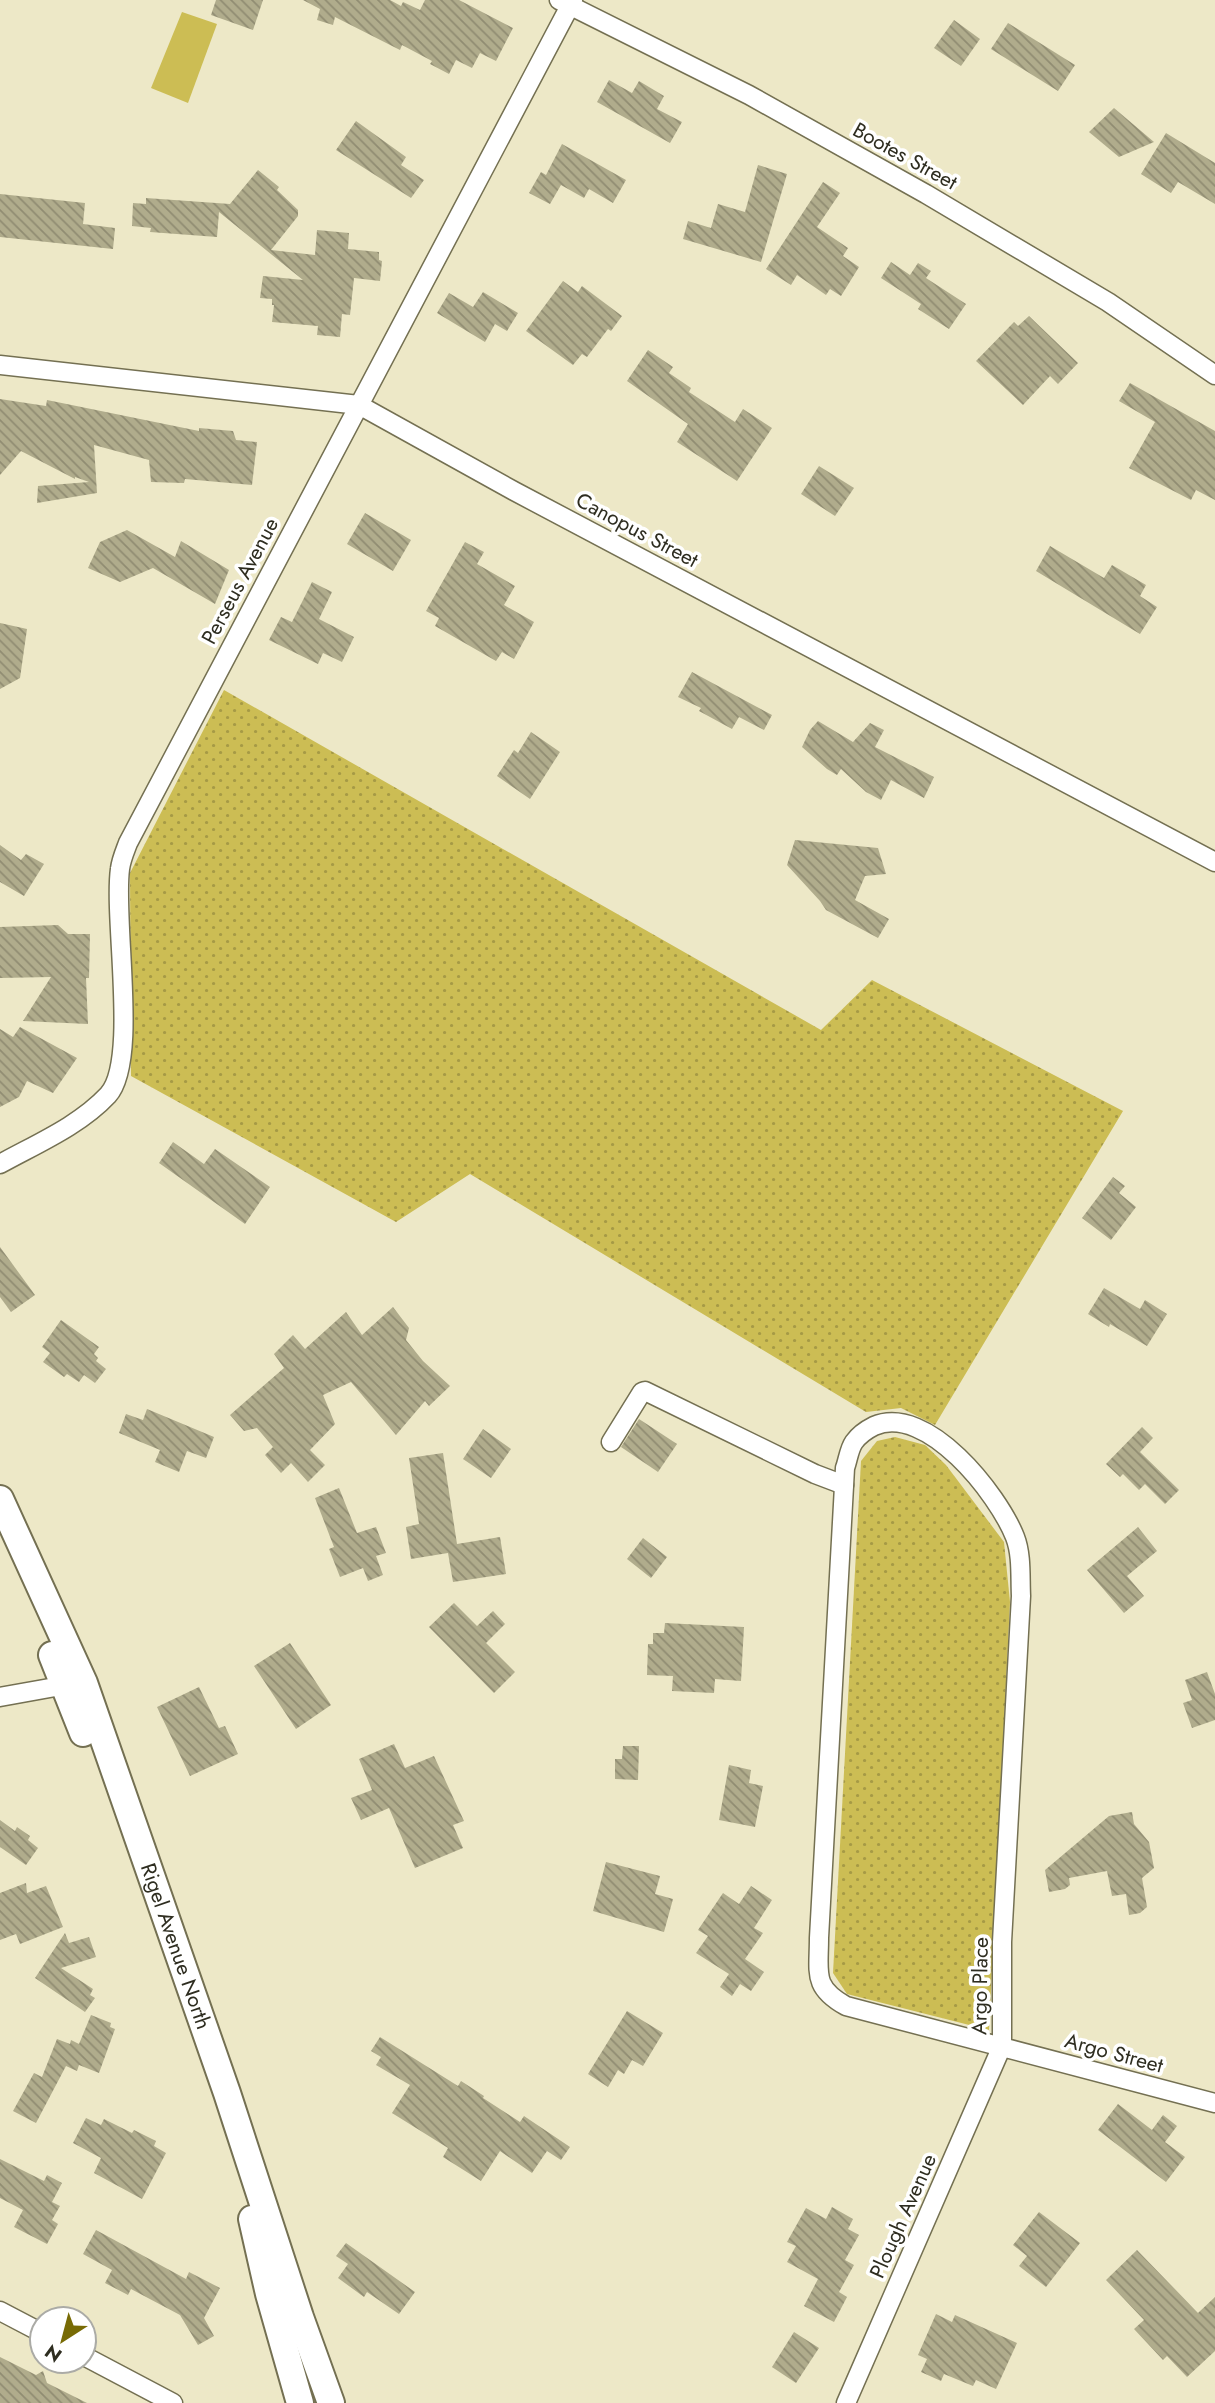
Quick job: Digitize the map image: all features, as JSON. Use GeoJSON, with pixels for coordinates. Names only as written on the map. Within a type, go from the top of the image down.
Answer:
{"type":"FeatureCollection","features":[{"type":"Feature","properties":{"kind":"main road","name":"Rigel Avenue North"},"geometry":{"type":"LineString","coordinates":[[0,1499],[75,1684],[223,2080],[300,2317],[331,2403]]}},
{"type":"Feature","properties":{"kind":"main road","name":"Rigel Avenue North"},"geometry":{"type":"LineString","coordinates":[[0,1539],[75,1684],[222,2117],[259,2243],[269,2294],[300,2403]]}},
{"type":"Feature","properties":{"kind":"street","name":"Bootes Street"},"geometry":{"type":"LineString","coordinates":[[568,1],[749,95],[926,194],[1108,302],[1215,375]]}},
{"type":"Feature","properties":{"kind":"street","name":"Perseus Avenue"},"geometry":{"type":"LineString","coordinates":[[0,1164],[76,1121],[110,1094],[117,1080],[124,1051],[118,907],[120,866],[128,843],[568,1]]}},
{"type":"Feature","properties":{"kind":"street","name":"Canopus Street"},"geometry":{"type":"LineString","coordinates":[[0,365],[359,405],[514,491],[1215,862]]}},
{"type":"Feature","properties":{"kind":"street"},"geometry":{"type":"LineString","coordinates":[[611,1442],[645,1391],[815,1474],[844,1485]]}},
{"type":"Feature","properties":{"kind":"street","name":"Argo Place"},"geometry":{"type":"LineString","coordinates":[[891,1421],[907,1424],[934,1437],[956,1455],[983,1486],[1015,1538],[1020,1563],[1021,1596],[1003,1929],[1002,2046],[846,2006],[825,1992],[819,1974],[845,1468],[853,1443],[865,1431],[891,1421]]}},
{"type":"Feature","properties":{"kind":"street"},"geometry":{"type":"LineString","coordinates":[[0,1697],[75,1684]]}},
{"type":"Feature","properties":{"kind":"street","name":"Argo Street"},"geometry":{"type":"LineString","coordinates":[[1002,2046],[1215,2103]]}},
{"type":"Feature","properties":{"kind":"street","name":"Plough Avenue"},"geometry":{"type":"LineString","coordinates":[[846,2403],[1002,2046]]}},
{"type":"Feature","properties":{"kind":"street"},"geometry":{"type":"LineString","coordinates":[[0,2311],[28,2326]]}},
{"type":"Feature","properties":{"kind":"street"},"geometry":{"type":"LineString","coordinates":[[98,2363],[173,2403]]}},
{"type":"Feature","properties":{"kind":"shaded area"},"geometry":{"type":"Polygon","coordinates":[[[182,12],[217,24],[188,103],[151,88],[182,12]]]}},
{"type":"Feature","properties":{"kind":"shaded area"},"geometry":{"type":"Polygon","coordinates":[[[224,690],[821,1030],[872,980],[1123,1111],[935,1425],[901,1408],[866,1412],[470,1174],[396,1222],[131,1076],[130,873],[224,690]]]}},
{"type":"Feature","properties":{"kind":"shaded area"},"geometry":{"type":"Polygon","coordinates":[[[895,1437],[925,1445],[946,1465],[1004,1542],[1010,1602],[989,2030],[847,1994],[833,1973],[861,1461],[877,1441],[895,1437]]]}},
{"type":"Feature","properties":{"kind":"building"},"geometry":{"type":"Polygon","coordinates":[[[216,0],[263,0],[253,30],[211,15],[216,0]]]}},
{"type":"Feature","properties":{"kind":"building"},"geometry":{"type":"Polygon","coordinates":[[[303,0],[390,0],[401,6],[403,2],[420,10],[425,0],[459,0],[513,28],[496,61],[480,53],[472,68],[456,60],[449,74],[430,64],[432,61],[402,45],[400,50],[335,17],[333,25],[317,20],[320,9],[303,0]]]}},
{"type":"Feature","properties":{"kind":"building"},"geometry":{"type":"Polygon","coordinates":[[[954,20],[980,39],[961,66],[934,48],[954,20]]]}},
{"type":"Feature","properties":{"kind":"building"},"geometry":{"type":"Polygon","coordinates":[[[1008,23],[1075,65],[1058,91],[991,49],[1008,23]]]}},
{"type":"Feature","properties":{"kind":"building"},"geometry":{"type":"Polygon","coordinates":[[[609,80],[632,93],[639,81],[664,96],[657,109],[682,122],[670,143],[597,102],[609,80]]]}},
{"type":"Feature","properties":{"kind":"building"},"geometry":{"type":"Polygon","coordinates":[[[1114,108],[1154,142],[1119,157],[1089,132],[1114,108]]]}},
{"type":"Feature","properties":{"kind":"building"},"geometry":{"type":"Polygon","coordinates":[[[356,121],[406,157],[401,165],[424,180],[411,198],[336,150],[356,121]]]}},
{"type":"Feature","properties":{"kind":"building"},"geometry":{"type":"Polygon","coordinates":[[[1166,133],[1215,163],[1215,204],[1178,182],[1171,193],[1141,174],[1166,133]]]}},
{"type":"Feature","properties":{"kind":"building"},"geometry":{"type":"Polygon","coordinates":[[[562,144],[626,180],[613,203],[589,189],[584,198],[561,185],[550,204],[529,193],[541,172],[546,175],[562,144]]]}},
{"type":"Feature","properties":{"kind":"building"},"geometry":{"type":"Polygon","coordinates":[[[758,165],[787,174],[761,262],[683,239],[688,221],[711,228],[718,204],[745,212],[758,165]]]}},
{"type":"Feature","properties":{"kind":"building"},"geometry":{"type":"Polygon","coordinates":[[[258,170],[279,187],[277,190],[298,210],[298,216],[271,250],[315,255],[317,230],[349,233],[348,249],[379,252],[379,260],[382,261],[380,281],[354,278],[350,315],[342,314],[340,337],[317,335],[318,326],[272,322],[272,299],[260,298],[263,276],[303,280],[219,212],[217,237],[150,232],[151,228],[132,226],[133,203],[146,204],[146,198],[230,204],[258,170]]]}},
{"type":"Feature","properties":{"kind":"building"},"geometry":{"type":"Polygon","coordinates":[[[823,182],[840,193],[817,227],[848,248],[843,256],[859,267],[841,296],[830,289],[826,295],[797,275],[791,285],[766,269],[823,182]]]}},
{"type":"Feature","properties":{"kind":"building"},"geometry":{"type":"Polygon","coordinates":[[[0,194],[85,203],[83,224],[115,228],[113,249],[0,237],[0,194]]]}},
{"type":"Feature","properties":{"kind":"building"},"geometry":{"type":"Polygon","coordinates":[[[891,262],[910,275],[918,263],[931,271],[926,278],[966,304],[949,329],[918,309],[921,304],[881,278],[891,262]]]}},
{"type":"Feature","properties":{"kind":"building"},"geometry":{"type":"Polygon","coordinates":[[[563,281],[578,292],[582,286],[622,316],[611,331],[608,329],[587,357],[582,354],[573,365],[526,331],[563,281]]]}},
{"type":"Feature","properties":{"kind":"building"},"geometry":{"type":"Polygon","coordinates":[[[483,292],[518,313],[507,331],[495,324],[485,342],[437,313],[449,293],[473,307],[483,292]]]}},
{"type":"Feature","properties":{"kind":"building"},"geometry":{"type":"Polygon","coordinates":[[[1029,316],[1078,363],[1058,384],[1050,376],[1023,405],[976,361],[1014,322],[1018,326],[1029,316]]]}},
{"type":"Feature","properties":{"kind":"building"},"geometry":{"type":"Polygon","coordinates":[[[648,350],[673,367],[669,373],[691,388],[689,392],[735,422],[743,409],[772,428],[737,481],[677,442],[688,424],[627,381],[648,350]]]}},
{"type":"Feature","properties":{"kind":"building"},"geometry":{"type":"Polygon","coordinates":[[[1130,383],[1215,431],[1215,500],[1196,490],[1191,500],[1129,468],[1155,422],[1119,401],[1130,383]]]}},
{"type":"Feature","properties":{"kind":"building"},"geometry":{"type":"Polygon","coordinates":[[[0,399],[46,406],[47,400],[199,431],[199,428],[233,431],[236,440],[257,442],[252,485],[185,479],[184,483],[151,482],[149,460],[94,445],[97,493],[37,503],[38,486],[89,482],[75,479],[21,451],[0,475],[0,399]]]}},
{"type":"Feature","properties":{"kind":"building"},"geometry":{"type":"Polygon","coordinates":[[[819,466],[854,488],[835,516],[801,494],[819,466]]]}},
{"type":"Feature","properties":{"kind":"building"},"geometry":{"type":"Polygon","coordinates":[[[365,513],[411,540],[393,571],[347,544],[365,513]]]}},
{"type":"Feature","properties":{"kind":"building"},"geometry":{"type":"Polygon","coordinates":[[[127,530],[175,557],[181,541],[229,570],[215,604],[153,568],[120,582],[88,568],[100,542],[127,530]]]}},
{"type":"Feature","properties":{"kind":"building"},"geometry":{"type":"Polygon","coordinates":[[[465,542],[484,552],[477,564],[515,586],[504,605],[534,622],[514,659],[502,652],[496,661],[435,626],[439,618],[426,611],[465,542]]]}},
{"type":"Feature","properties":{"kind":"building"},"geometry":{"type":"Polygon","coordinates":[[[1050,546],[1104,578],[1112,565],[1146,585],[1140,596],[1157,607],[1140,634],[1036,571],[1050,546]]]}},
{"type":"Feature","properties":{"kind":"building"},"geometry":{"type":"Polygon","coordinates":[[[312,582],[332,592],[319,619],[354,637],[342,662],[323,653],[318,664],[269,640],[281,617],[292,622],[312,582]]]}},
{"type":"Feature","properties":{"kind":"building"},"geometry":{"type":"Polygon","coordinates":[[[0,623],[27,629],[20,678],[0,689],[0,623]]]}},
{"type":"Feature","properties":{"kind":"building"},"geometry":{"type":"Polygon","coordinates":[[[692,672],[772,715],[764,730],[739,717],[732,729],[699,711],[701,708],[678,697],[692,672]]]}},
{"type":"Feature","properties":{"kind":"building"},"geometry":{"type":"Polygon","coordinates":[[[818,721],[853,742],[870,723],[884,730],[875,747],[934,777],[924,798],[891,780],[881,800],[866,792],[841,769],[837,775],[827,769],[802,747],[818,721]]]}},
{"type":"Feature","properties":{"kind":"building"},"geometry":{"type":"Polygon","coordinates":[[[531,732],[560,752],[530,799],[497,776],[514,750],[518,753],[531,732]]]}},
{"type":"Feature","properties":{"kind":"building"},"geometry":{"type":"Polygon","coordinates":[[[795,840],[878,848],[886,874],[865,876],[855,900],[889,919],[878,938],[826,910],[787,865],[795,840]]]}},
{"type":"Feature","properties":{"kind":"building"},"geometry":{"type":"Polygon","coordinates":[[[0,845],[21,860],[26,854],[44,864],[24,896],[0,882],[0,845]]]}},
{"type":"Feature","properties":{"kind":"building"},"geometry":{"type":"Polygon","coordinates":[[[58,925],[68,934],[90,934],[89,978],[86,978],[88,1024],[23,1021],[51,977],[0,978],[0,927],[58,925]]]}},
{"type":"Feature","properties":{"kind":"building"},"geometry":{"type":"Polygon","coordinates":[[[20,1027],[77,1058],[53,1093],[27,1081],[19,1097],[0,1107],[0,1029],[13,1037],[20,1027]]]}},
{"type":"Feature","properties":{"kind":"building"},"geometry":{"type":"Polygon","coordinates":[[[173,1142],[204,1164],[215,1149],[270,1187],[245,1224],[159,1163],[173,1142]]]}},
{"type":"Feature","properties":{"kind":"building"},"geometry":{"type":"Polygon","coordinates":[[[1113,1177],[1125,1186],[1119,1193],[1136,1207],[1111,1240],[1082,1218],[1113,1177]]]}},
{"type":"Feature","properties":{"kind":"building"},"geometry":{"type":"Polygon","coordinates":[[[0,1247],[35,1295],[11,1312],[0,1297],[0,1247]]]}},
{"type":"Feature","properties":{"kind":"building"},"geometry":{"type":"Polygon","coordinates":[[[1104,1288],[1140,1309],[1145,1300],[1167,1314],[1147,1346],[1088,1314],[1104,1288]]]}},
{"type":"Feature","properties":{"kind":"building"},"geometry":{"type":"Polygon","coordinates":[[[393,1307],[409,1328],[406,1340],[423,1361],[450,1386],[429,1406],[425,1401],[396,1435],[351,1382],[323,1395],[335,1424],[310,1450],[325,1465],[308,1482],[291,1463],[281,1473],[265,1455],[273,1447],[257,1428],[244,1431],[230,1415],[284,1368],[274,1354],[293,1335],[305,1349],[346,1312],[362,1335],[393,1307]]]}},
{"type":"Feature","properties":{"kind":"building"},"geometry":{"type":"Polygon","coordinates":[[[61,1320],[99,1347],[94,1354],[98,1358],[96,1361],[106,1369],[95,1383],[84,1375],[79,1382],[67,1374],[64,1377],[43,1362],[50,1353],[42,1347],[61,1320]]]}},
{"type":"Feature","properties":{"kind":"building"},"geometry":{"type":"Polygon","coordinates":[[[147,1409],[214,1437],[206,1458],[187,1451],[179,1472],[155,1462],[160,1450],[119,1433],[126,1414],[143,1420],[147,1409]]]}},
{"type":"Feature","properties":{"kind":"building"},"geometry":{"type":"Polygon","coordinates":[[[639,1419],[677,1444],[658,1472],[621,1447],[639,1419]]]}},
{"type":"Feature","properties":{"kind":"building"},"geometry":{"type":"Polygon","coordinates":[[[1142,1427],[1153,1438],[1140,1452],[1179,1490],[1165,1504],[1145,1484],[1139,1490],[1123,1474],[1120,1477],[1106,1464],[1142,1427]]]}},
{"type":"Feature","properties":{"kind":"building"},"geometry":{"type":"Polygon","coordinates":[[[483,1429],[511,1449],[491,1478],[463,1459],[483,1429]]]}},
{"type":"Feature","properties":{"kind":"building"},"geometry":{"type":"Polygon","coordinates":[[[443,1453],[457,1544],[500,1537],[506,1574],[453,1582],[448,1553],[411,1559],[406,1527],[419,1524],[409,1458],[443,1453]]]}},
{"type":"Feature","properties":{"kind":"building"},"geometry":{"type":"Polygon","coordinates":[[[339,1488],[357,1533],[376,1527],[386,1553],[376,1556],[383,1575],[368,1581],[363,1568],[340,1577],[329,1549],[334,1547],[315,1498],[339,1488]]]}},
{"type":"Feature","properties":{"kind":"building"},"geometry":{"type":"Polygon","coordinates":[[[1138,1527],[1157,1551],[1127,1576],[1144,1596],[1124,1613],[1087,1570],[1138,1527]]]}},
{"type":"Feature","properties":{"kind":"building"},"geometry":{"type":"Polygon","coordinates":[[[643,1538],[667,1557],[651,1578],[627,1559],[643,1538]]]}},
{"type":"Feature","properties":{"kind":"building"},"geometry":{"type":"Polygon","coordinates":[[[454,1603],[477,1626],[493,1611],[505,1624],[486,1643],[515,1672],[494,1693],[429,1627],[454,1603]]]}},
{"type":"Feature","properties":{"kind":"building"},"geometry":{"type":"Polygon","coordinates":[[[665,1623],[744,1627],[741,1681],[715,1679],[714,1693],[672,1691],[673,1676],[647,1675],[648,1644],[653,1644],[653,1633],[664,1633],[665,1623]]]}},
{"type":"Feature","properties":{"kind":"building"},"geometry":{"type":"Polygon","coordinates":[[[290,1643],[331,1705],[296,1729],[254,1666],[290,1643]]]}},
{"type":"Feature","properties":{"kind":"building"},"geometry":{"type":"Polygon","coordinates":[[[1207,1672],[1215,1694],[1215,1720],[1192,1728],[1183,1703],[1192,1700],[1185,1680],[1207,1672]]]}},
{"type":"Feature","properties":{"kind":"building"},"geometry":{"type":"Polygon","coordinates":[[[199,1687],[219,1728],[225,1726],[238,1754],[190,1776],[157,1707],[199,1687]]]}},
{"type":"Feature","properties":{"kind":"building"},"geometry":{"type":"Polygon","coordinates":[[[394,1744],[405,1768],[434,1756],[464,1821],[453,1825],[463,1848],[415,1868],[389,1808],[361,1820],[351,1798],[372,1790],[359,1759],[394,1744]]]}},
{"type":"Feature","properties":{"kind":"building"},"geometry":{"type":"Polygon","coordinates":[[[623,1746],[639,1746],[638,1780],[615,1779],[615,1759],[622,1759],[623,1746]]]}},
{"type":"Feature","properties":{"kind":"building"},"geometry":{"type":"Polygon","coordinates":[[[729,1765],[751,1770],[749,1783],[763,1786],[755,1827],[719,1820],[729,1765]]]}},
{"type":"Feature","properties":{"kind":"building"},"geometry":{"type":"Polygon","coordinates":[[[1132,1812],[1134,1824],[1149,1842],[1154,1868],[1142,1878],[1147,1907],[1140,1913],[1129,1915],[1126,1894],[1112,1896],[1107,1871],[1069,1878],[1070,1885],[1065,1889],[1049,1892],[1045,1870],[1109,1816],[1132,1812]]]}},
{"type":"Feature","properties":{"kind":"building"},"geometry":{"type":"Polygon","coordinates":[[[0,1820],[15,1831],[17,1827],[30,1836],[28,1840],[38,1848],[26,1865],[0,1847],[0,1820]]]}},
{"type":"Feature","properties":{"kind":"building"},"geometry":{"type":"Polygon","coordinates":[[[606,1862],[660,1876],[655,1894],[673,1899],[664,1932],[593,1911],[606,1862]]]}},
{"type":"Feature","properties":{"kind":"building"},"geometry":{"type":"Polygon","coordinates":[[[26,1883],[27,1893],[46,1886],[63,1927],[20,1944],[16,1934],[0,1940],[0,1893],[26,1883]]]}},
{"type":"Feature","properties":{"kind":"building"},"geometry":{"type":"Polygon","coordinates":[[[751,1886],[772,1900],[754,1928],[763,1933],[745,1959],[764,1972],[751,1991],[740,1984],[732,1996],[720,1987],[729,1974],[696,1953],[708,1936],[698,1930],[723,1893],[739,1904],[751,1886]]]}},
{"type":"Feature","properties":{"kind":"building"},"geometry":{"type":"Polygon","coordinates":[[[65,1933],[69,1943],[89,1937],[96,1957],[61,1968],[93,1989],[90,1995],[95,1998],[85,2012],[35,1978],[65,1933]]]}},
{"type":"Feature","properties":{"kind":"building"},"geometry":{"type":"Polygon","coordinates":[[[627,2011],[663,2033],[643,2066],[632,2060],[624,2074],[618,2070],[608,2087],[588,2074],[627,2011]]]}},
{"type":"Feature","properties":{"kind":"building"},"geometry":{"type":"Polygon","coordinates":[[[91,2015],[111,2023],[110,2027],[115,2029],[99,2073],[79,2065],[77,2071],[66,2066],[36,2123],[13,2111],[34,2073],[42,2077],[57,2039],[70,2044],[71,2040],[79,2044],[91,2015]]]}},
{"type":"Feature","properties":{"kind":"building"},"geometry":{"type":"Polygon","coordinates":[[[380,2037],[458,2086],[461,2081],[520,2122],[524,2116],[570,2147],[561,2160],[547,2151],[532,2173],[500,2151],[481,2181],[443,2157],[448,2148],[392,2113],[410,2085],[376,2065],[381,2057],[371,2051],[380,2037]]]}},
{"type":"Feature","properties":{"kind":"building"},"geometry":{"type":"Polygon","coordinates":[[[1118,2104],[1152,2130],[1163,2115],[1177,2126],[1165,2142],[1185,2157],[1166,2182],[1098,2130],[1118,2104]]]}},
{"type":"Feature","properties":{"kind":"building"},"geometry":{"type":"Polygon","coordinates":[[[86,2118],[101,2125],[104,2119],[132,2133],[134,2130],[156,2141],[154,2146],[166,2153],[142,2199],[94,2173],[101,2158],[73,2143],[86,2118]]]}},
{"type":"Feature","properties":{"kind":"building"},"geometry":{"type":"Polygon","coordinates":[[[0,2159],[44,2181],[47,2175],[62,2183],[52,2202],[60,2206],[52,2220],[58,2224],[47,2244],[14,2227],[23,2210],[0,2198],[0,2159]]]}},
{"type":"Feature","properties":{"kind":"building"},"geometry":{"type":"Polygon","coordinates":[[[832,2207],[853,2219],[848,2229],[859,2235],[845,2260],[854,2265],[839,2292],[847,2297],[834,2322],[804,2306],[818,2279],[787,2262],[796,2246],[787,2242],[806,2208],[826,2219],[832,2207]]]}},
{"type":"Feature","properties":{"kind":"building"},"geometry":{"type":"Polygon","coordinates":[[[1039,2212],[1080,2243],[1046,2287],[1019,2266],[1027,2256],[1013,2245],[1039,2212]]]}},
{"type":"Feature","properties":{"kind":"building"},"geometry":{"type":"Polygon","coordinates":[[[96,2230],[186,2279],[189,2272],[220,2288],[204,2318],[214,2336],[198,2345],[180,2315],[131,2289],[128,2295],[105,2283],[112,2270],[83,2254],[96,2230]]]}},
{"type":"Feature","properties":{"kind":"building"},"geometry":{"type":"Polygon","coordinates":[[[346,2243],[415,2292],[399,2314],[367,2292],[364,2297],[338,2278],[348,2264],[336,2256],[346,2243]]]}},
{"type":"Feature","properties":{"kind":"building"},"geometry":{"type":"Polygon","coordinates":[[[1137,2250],[1198,2313],[1215,2297],[1215,2351],[1187,2377],[1167,2356],[1163,2360],[1134,2329],[1144,2320],[1106,2280],[1137,2250]]]}},
{"type":"Feature","properties":{"kind":"building"},"geometry":{"type":"Polygon","coordinates":[[[936,2314],[952,2322],[955,2315],[1017,2343],[996,2389],[976,2380],[973,2386],[944,2374],[941,2381],[921,2372],[927,2359],[918,2355],[936,2314]]]}},
{"type":"Feature","properties":{"kind":"building"},"geometry":{"type":"Polygon","coordinates":[[[794,2332],[819,2348],[796,2383],[772,2367],[794,2332]]]}},
{"type":"Feature","properties":{"kind":"building"},"geometry":{"type":"Polygon","coordinates":[[[0,2357],[28,2371],[28,2375],[44,2375],[47,2383],[87,2403],[0,2403],[0,2357]]]}}]}
